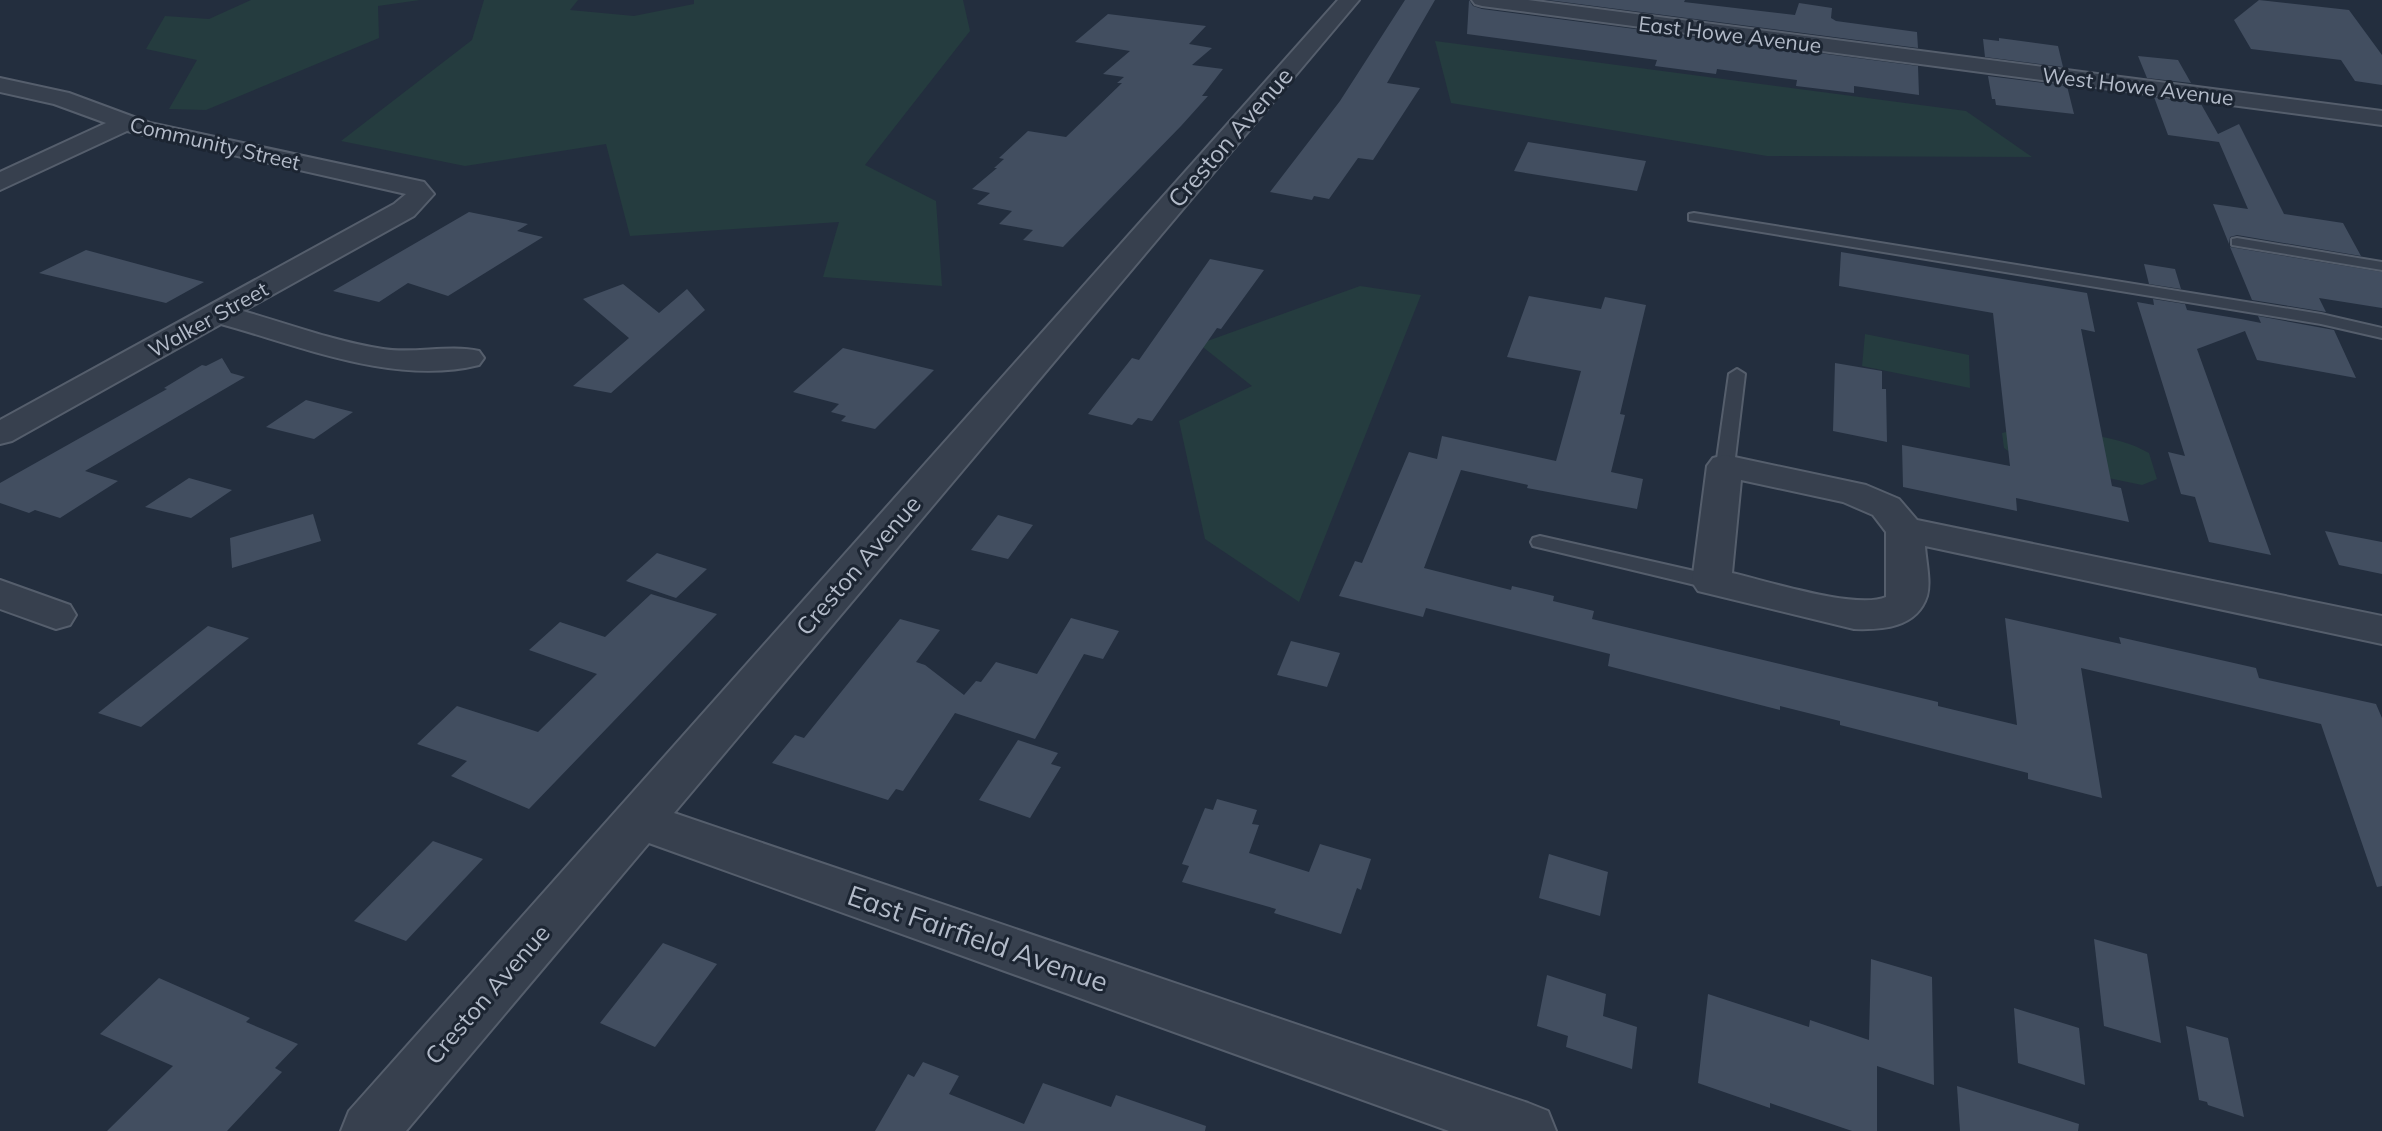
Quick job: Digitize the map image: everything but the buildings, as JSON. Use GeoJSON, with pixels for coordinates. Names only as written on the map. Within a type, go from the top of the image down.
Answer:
{"type":"FeatureCollection","features":[{"type":"Feature","properties":{"kind":"street","name":"Creston Avenue"},"geometry":{"type":"LineString","coordinates":[[369,1131],[1349,0]]}},
{"type":"Feature","properties":{"kind":"street","name":"East Howe Avenue"},"geometry":{"type":"LineString","coordinates":[[1482,0],[1895,54]]}},
{"type":"Feature","properties":{"kind":"street","name":"West Howe Avenue"},"geometry":{"type":"LineString","coordinates":[[1895,54],[2382,118]]}},
{"type":"Feature","properties":{"kind":"street","name":"Community Street"},"geometry":{"type":"LineString","coordinates":[[0,85],[61,98],[126,123],[415,188],[421,194],[414,202]]}},
{"type":"Feature","properties":{"kind":"street"},"geometry":{"type":"LineString","coordinates":[[0,182],[126,123]]}},
{"type":"Feature","properties":{"kind":"street","name":"Walker Street"},"geometry":{"type":"LineString","coordinates":[[0,434],[414,202]]}},
{"type":"Feature","properties":{"kind":"street"},"geometry":{"type":"LineString","coordinates":[[218,314],[380,358],[411,361],[468,358]]}},
{"type":"Feature","properties":{"kind":"street"},"geometry":{"type":"LineString","coordinates":[[1725,466],[1853,493],[1886,507],[1905,530],[1908,594],[1901,607],[1880,616],[1854,615],[1712,582],[1725,466]]}},
{"type":"Feature","properties":{"kind":"street"},"geometry":{"type":"LineString","coordinates":[[1905,530],[2382,630]]}},
{"type":"Feature","properties":{"kind":"street"},"geometry":{"type":"LineString","coordinates":[[0,594],[56,615]]}},
{"type":"Feature","properties":{"kind":"street","name":"East Fairfield Avenue"},"geometry":{"type":"LineString","coordinates":[[638,820],[1528,1131]]}},
{"type":"Feature","properties":{"kind":"lane"},"geometry":{"type":"LineString","coordinates":[[1694,217],[2321,319],[2382,333]]}},
{"type":"Feature","properties":{"kind":"lane"},"geometry":{"type":"LineString","coordinates":[[2237,243],[2382,266]]}},
{"type":"Feature","properties":{"kind":"lane"},"geometry":{"type":"LineString","coordinates":[[1725,466],[1737,374]]}},
{"type":"Feature","properties":{"kind":"lane"},"geometry":{"type":"LineString","coordinates":[[1540,542],[1712,582]]}},
{"type":"Feature","properties":{"kind":"green space"},"geometry":{"type":"Polygon","coordinates":[[[251,0],[420,0],[378,6],[379,38],[206,110],[169,109],[197,60],[146,49],[165,16],[209,19],[251,0]]]}},
{"type":"Feature","properties":{"kind":"green space"},"geometry":{"type":"Polygon","coordinates":[[[484,0],[578,0],[570,10],[634,16],[694,4],[694,0],[963,0],[970,31],[865,165],[936,201],[942,286],[823,277],[839,222],[630,236],[606,144],[465,166],[341,141],[472,40],[484,0]]]}},
{"type":"Feature","properties":{"kind":"green space"},"geometry":{"type":"Polygon","coordinates":[[[1435,41],[1966,111],[2032,157],[1767,156],[1451,103],[1435,41]]]}},
{"type":"Feature","properties":{"kind":"green space"},"geometry":{"type":"Polygon","coordinates":[[[1360,286],[1421,295],[1299,602],[1205,539],[1179,421],[1252,386],[1199,344],[1360,286]]]}},
{"type":"Feature","properties":{"kind":"green space"},"geometry":{"type":"Polygon","coordinates":[[[1865,334],[1969,355],[1970,388],[1862,366],[1865,334]]]}},
{"type":"Feature","properties":{"kind":"green space"},"geometry":{"type":"Polygon","coordinates":[[[2018,429],[2085,434],[2134,446],[2149,453],[2157,479],[2142,485],[2021,460],[2004,448],[2002,433],[2018,429]]]}}]}
